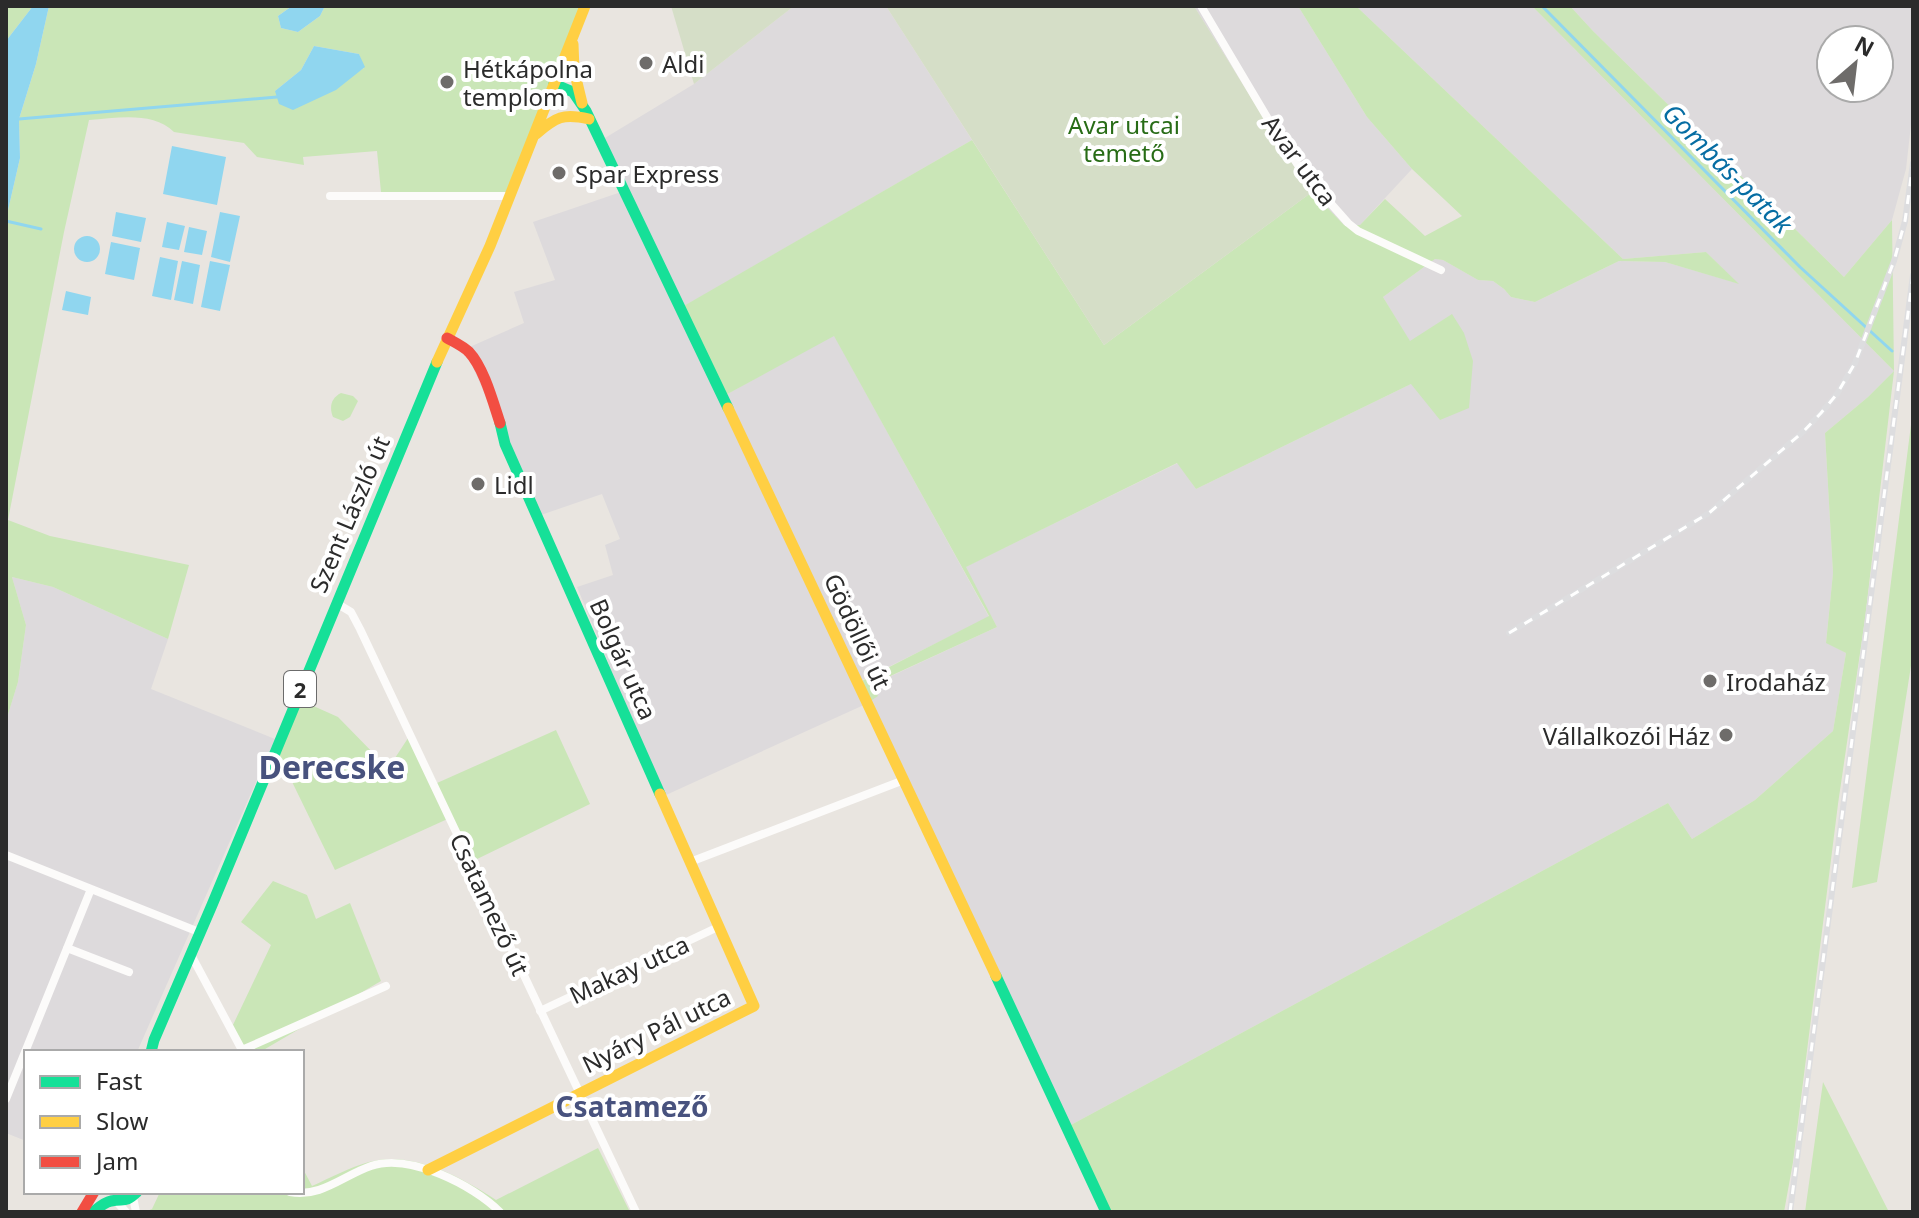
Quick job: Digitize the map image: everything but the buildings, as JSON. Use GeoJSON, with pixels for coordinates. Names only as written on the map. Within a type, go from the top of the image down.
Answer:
{"type":"FeatureCollection","features":[{"type":"Feature","properties":{"kind":"main road","name":"Szent László út"},"geometry":{"type":"LineString","coordinates":[[150,1048],[447,338],[490,246],[585,6]]}},
{"type":"Feature","properties":{"kind":"main road","name":"Gödöllői út"},"geometry":{"type":"LineString","coordinates":[[573,39],[574,70],[589,119],[1106,1212]]}},
{"type":"Feature","properties":{"kind":"main road"},"geometry":{"type":"LineString","coordinates":[[554,84],[569,89],[582,103]]}},
{"type":"Feature","properties":{"kind":"main road"},"geometry":{"type":"LineString","coordinates":[[534,136],[560,116],[567,114],[589,119]]}},
{"type":"Feature","properties":{"kind":"main road","name":"Bolgár utca"},"geometry":{"type":"LineString","coordinates":[[447,338],[463,347],[474,359],[502,427],[505,444],[754,1006]]}},
{"type":"Feature","properties":{"kind":"main road","name":"Nyáry Pál utca"},"geometry":{"type":"LineString","coordinates":[[428,1170],[754,1006]]}},
{"type":"Feature","properties":{"kind":"main road"},"geometry":{"type":"LineString","coordinates":[[82,1212],[93,1194]]}},
{"type":"Feature","properties":{"kind":"main road"},"geometry":{"type":"LineString","coordinates":[[103,1194],[114,1201]]}},
{"type":"Feature","properties":{"kind":"main road"},"geometry":{"type":"LineString","coordinates":[[93,1212],[104,1204],[128,1200],[135,1194]]}},
{"type":"Feature","properties":{"kind":"street","name":"Avar utca"},"geometry":{"type":"LineString","coordinates":[[1201,6],[1302,171],[1348,223],[1358,231],[1441,270]]}},
{"type":"Feature","properties":{"kind":"street"},"geometry":{"type":"LineString","coordinates":[[330,196],[510,196]]}},
{"type":"Feature","properties":{"kind":"street","name":"Csatamező út"},"geometry":{"type":"LineString","coordinates":[[336,603],[351,612],[360,629],[636,1212]]}},
{"type":"Feature","properties":{"kind":"street"},"geometry":{"type":"LineString","coordinates":[[690,862],[904,780]]}},
{"type":"Feature","properties":{"kind":"street"},"geometry":{"type":"LineString","coordinates":[[6,855],[199,932]]}},
{"type":"Feature","properties":{"kind":"street"},"geometry":{"type":"LineString","coordinates":[[26,1050],[91,889]]}},
{"type":"Feature","properties":{"kind":"street","name":"Makay utca"},"geometry":{"type":"LineString","coordinates":[[540,1011],[718,927]]}},
{"type":"Feature","properties":{"kind":"street"},"geometry":{"type":"LineString","coordinates":[[67,948],[129,972]]}},
{"type":"Feature","properties":{"kind":"street"},"geometry":{"type":"LineString","coordinates":[[190,953],[240,1050]]}},
{"type":"Feature","properties":{"kind":"street"},"geometry":{"type":"LineString","coordinates":[[243,1050],[386,986]]}},
{"type":"Feature","properties":{"kind":"street"},"geometry":{"type":"LineString","coordinates":[[6,1099],[24,1054]]}},
{"type":"Feature","properties":{"kind":"street"},"geometry":{"type":"LineString","coordinates":[[304,1193],[327,1187],[379,1164],[399,1164],[428,1170],[479,1193],[500,1212]]}},
{"type":"Feature","properties":{"kind":"street"},"geometry":{"type":"LineString","coordinates":[[135,1194],[136,1212]]}},
{"type":"Feature","properties":{"kind":"street"},"geometry":{"type":"LineString","coordinates":[[114,1201],[126,1212]]}},
{"type":"Feature","properties":{"kind":"shaded area"},"geometry":{"type":"Polygon","coordinates":[[[794,6],[886,6],[972,140],[683,307],[722,397],[834,335],[989,617],[856,683],[872,685],[997,627],[965,567],[1178,463],[1196,489],[1411,384],[1451,315],[1410,342],[1383,297],[1435,259],[1443,260],[1478,280],[1493,281],[1511,297],[1535,302],[1619,261],[1665,262],[1737,283],[1706,252],[1623,259],[1356,6],[1532,6],[1894,371],[1825,433],[1833,573],[1826,642],[1846,653],[1833,731],[1755,800],[1692,839],[1668,803],[1069,1126],[866,704],[666,795],[577,587],[613,575],[605,545],[620,539],[602,494],[538,516],[465,349],[524,323],[514,292],[555,280],[533,222],[624,191],[600,141],[694,84],[794,6]]]}},
{"type":"Feature","properties":{"kind":"shaded area"},"geometry":{"type":"Polygon","coordinates":[[[1194,6],[1298,6],[1367,117],[1412,169],[1360,225],[1344,225],[1312,192],[1194,6]]]}},
{"type":"Feature","properties":{"kind":"shaded area"},"geometry":{"type":"Polygon","coordinates":[[[1570,6],[1913,6],[1913,107],[1906,169],[1892,220],[1844,277],[1570,6]]]}},
{"type":"Feature","properties":{"kind":"shaded area"},"geometry":{"type":"Polygon","coordinates":[[[12,577],[53,587],[168,639],[151,689],[275,739],[138,1050],[24,1050],[24,1140],[6,1133],[6,721],[18,682],[26,625],[12,577]]]}},
{"type":"Feature","properties":{"kind":"green space"},"geometry":{"type":"Polygon","coordinates":[[[6,6],[33,6],[6,41],[6,6]]]}},
{"type":"Feature","properties":{"kind":"green space"},"geometry":{"type":"Polygon","coordinates":[[[49,6],[292,6],[278,16],[281,28],[298,32],[320,16],[325,6],[588,6],[515,193],[381,192],[377,151],[303,157],[304,165],[257,157],[244,143],[174,132],[145,118],[89,120],[8,520],[50,536],[189,565],[168,639],[53,587],[12,577],[26,625],[18,682],[6,721],[6,219],[20,158],[19,119],[49,6]],[[314,46],[301,70],[275,91],[356,73],[364,68],[359,54],[314,46]]]}},
{"type":"Feature","properties":{"kind":"green space"},"geometry":{"type":"Polygon","coordinates":[[[671,6],[794,6],[694,84],[671,6]]]}},
{"type":"Feature","properties":{"kind":"green space","name":"Avar utcai temető"},"geometry":{"type":"Polygon","coordinates":[[[886,6],[1194,6],[1312,192],[1104,345],[886,6]]]}},
{"type":"Feature","properties":{"kind":"green space"},"geometry":{"type":"Polygon","coordinates":[[[1298,6],[1356,6],[1623,259],[1706,252],[1739,284],[1665,262],[1619,261],[1535,302],[1511,297],[1493,281],[1478,280],[1443,260],[1435,259],[1383,297],[1410,341],[1452,314],[1464,333],[1473,361],[1469,408],[1440,420],[1411,384],[1196,489],[1177,463],[966,567],[997,627],[873,684],[878,696],[866,704],[856,684],[989,616],[834,336],[722,397],[682,307],[972,140],[1104,345],[1312,192],[1344,225],[1360,225],[1385,199],[1425,236],[1462,216],[1412,169],[1367,117],[1298,6]]]}},
{"type":"Feature","properties":{"kind":"green space"},"geometry":{"type":"Polygon","coordinates":[[[1532,6],[1570,6],[1844,277],[1892,220],[1894,371],[1532,6]]]}},
{"type":"Feature","properties":{"kind":"green space"},"geometry":{"type":"Polygon","coordinates":[[[1894,371],[1865,619],[1784,1212],[1109,1212],[1069,1126],[1668,803],[1692,839],[1755,800],[1833,731],[1846,653],[1826,643],[1833,573],[1825,433],[1894,371]]]}},
{"type":"Feature","properties":{"kind":"green space"},"geometry":{"type":"Polygon","coordinates":[[[341,393],[358,401],[350,417],[343,421],[333,417],[331,410],[333,400],[341,393]]]}},
{"type":"Feature","properties":{"kind":"green space"},"geometry":{"type":"Polygon","coordinates":[[[1913,409],[1913,653],[1877,882],[1852,888],[1913,409]]]}},
{"type":"Feature","properties":{"kind":"green space"},"geometry":{"type":"Polygon","coordinates":[[[300,700],[338,717],[380,760],[395,758],[412,732],[437,783],[556,730],[590,804],[475,860],[452,817],[335,870],[278,753],[300,700]]]}},
{"type":"Feature","properties":{"kind":"green space"},"geometry":{"type":"Polygon","coordinates":[[[273,881],[307,895],[316,919],[350,903],[381,981],[263,1050],[244,1050],[232,1027],[271,945],[241,922],[273,881]]]}},
{"type":"Feature","properties":{"kind":"green space"},"geometry":{"type":"Polygon","coordinates":[[[1823,1082],[1889,1212],[1805,1212],[1823,1082]]]}},
{"type":"Feature","properties":{"kind":"green space"},"geometry":{"type":"Polygon","coordinates":[[[598,1148],[630,1212],[145,1212],[152,1209],[159,1194],[304,1194],[304,1171],[312,1186],[355,1167],[385,1159],[436,1168],[496,1200],[598,1148]]]}},
{"type":"Feature","properties":{"kind":"water"},"geometry":{"type":"Polygon","coordinates":[[[33,6],[49,6],[19,119],[20,158],[6,219],[6,41],[33,6]]]}},
{"type":"Feature","properties":{"kind":"water"},"geometry":{"type":"Polygon","coordinates":[[[292,6],[325,6],[320,16],[298,32],[281,28],[278,16],[292,6]]]}},
{"type":"Feature","properties":{"kind":"water"},"geometry":{"type":"Polygon","coordinates":[[[314,46],[359,54],[365,67],[336,90],[293,110],[279,104],[275,91],[301,70],[314,46]]]}},
{"type":"Feature","properties":{"kind":"water"},"geometry":{"type":"Polygon","coordinates":[[[172,146],[226,157],[217,205],[163,194],[172,146]]]}},
{"type":"Feature","properties":{"kind":"water"},"geometry":{"type":"Polygon","coordinates":[[[116,212],[146,218],[141,242],[112,236],[116,212]]]}},
{"type":"Feature","properties":{"kind":"water"},"geometry":{"type":"Polygon","coordinates":[[[220,212],[240,216],[230,262],[211,257],[220,212]]]}},
{"type":"Feature","properties":{"kind":"water"},"geometry":{"type":"Polygon","coordinates":[[[167,222],[185,226],[179,250],[162,247],[167,222]]]}},
{"type":"Feature","properties":{"kind":"water"},"geometry":{"type":"Polygon","coordinates":[[[189,227],[207,231],[202,255],[184,252],[189,227]]]}},
{"type":"Feature","properties":{"kind":"water"},"geometry":{"type":"Polygon","coordinates":[[[87,236],[96,240],[100,249],[96,258],[87,262],[78,258],[74,249],[78,240],[87,236]]]}},
{"type":"Feature","properties":{"kind":"water"},"geometry":{"type":"Polygon","coordinates":[[[111,242],[140,248],[134,280],[105,274],[111,242]]]}},
{"type":"Feature","properties":{"kind":"water"},"geometry":{"type":"Polygon","coordinates":[[[160,257],[178,261],[171,300],[152,296],[160,257]]]}},
{"type":"Feature","properties":{"kind":"water"},"geometry":{"type":"Polygon","coordinates":[[[182,261],[200,265],[193,304],[174,300],[182,261]]]}},
{"type":"Feature","properties":{"kind":"water"},"geometry":{"type":"Polygon","coordinates":[[[210,261],[230,265],[220,311],[201,307],[210,261]]]}},
{"type":"Feature","properties":{"kind":"water"},"geometry":{"type":"Polygon","coordinates":[[[66,291],[91,297],[88,315],[62,310],[66,291]]]}},
{"type":"Feature","properties":{"kind":"waterway","name":"Gombás-patak"},"geometry":{"type":"LineString","coordinates":[[1542,6],[1800,267],[1892,351]]}},
{"type":"Feature","properties":{"kind":"waterway"},"geometry":{"type":"LineString","coordinates":[[19,119],[277,97]]}},
{"type":"Feature","properties":{"kind":"waterway"},"geometry":{"type":"LineString","coordinates":[[6,221],[41,229]]}},
{"type":"Feature","properties":{"kind":"railway"},"geometry":{"type":"LineString","coordinates":[[1509,633],[1709,513],[1821,413],[1837,394],[1855,363],[1894,261],[1905,221],[1913,163]]}},
{"type":"Feature","properties":{"kind":"railway"},"geometry":{"type":"LineString","coordinates":[[1790,1212],[1913,275]]}},
{"type":"Feature","properties":{"kind":"traffic: fast"},"geometry":{"type":"LineString","coordinates":[[554,84],[573,92],[586,111],[728,408]]}},
{"type":"Feature","properties":{"kind":"traffic: fast"},"geometry":{"type":"LineString","coordinates":[[152,1050],[437,362]]}},
{"type":"Feature","properties":{"kind":"traffic: fast"},"geometry":{"type":"LineString","coordinates":[[500,423],[505,444],[660,794]]}},
{"type":"Feature","properties":{"kind":"traffic: fast"},"geometry":{"type":"LineString","coordinates":[[996,976],[1106,1212]]}},
{"type":"Feature","properties":{"kind":"traffic: fast"},"geometry":{"type":"LineString","coordinates":[[93,1212],[106,1203],[127,1199],[134,1194]]}},
{"type":"Feature","properties":{"kind":"traffic: slow"},"geometry":{"type":"LineString","coordinates":[[437,362],[490,246],[585,6]]}},
{"type":"Feature","properties":{"kind":"traffic: slow"},"geometry":{"type":"LineString","coordinates":[[573,44],[574,70],[582,103]]}},
{"type":"Feature","properties":{"kind":"traffic: slow"},"geometry":{"type":"LineString","coordinates":[[536,134],[560,118],[573,116],[589,119]]}},
{"type":"Feature","properties":{"kind":"traffic: slow"},"geometry":{"type":"LineString","coordinates":[[728,408],[996,976]]}},
{"type":"Feature","properties":{"kind":"traffic: slow"},"geometry":{"type":"LineString","coordinates":[[428,1170],[754,1006],[660,794]]}},
{"type":"Feature","properties":{"kind":"traffic: jam"},"geometry":{"type":"LineString","coordinates":[[447,338],[469,352],[479,367],[500,423]]}},
{"type":"Feature","properties":{"kind":"traffic: jam"},"geometry":{"type":"LineString","coordinates":[[82,1212],[93,1194]]}},
{"type":"Feature","properties":{"kind":"place","name":"Aldi"},"geometry":{"type":"Point","coordinates":[646,63]}},
{"type":"Feature","properties":{"kind":"place","name":"Hétkápolna templom"},"geometry":{"type":"Point","coordinates":[447,82]}},
{"type":"Feature","properties":{"kind":"place","name":"Spar Express"},"geometry":{"type":"Point","coordinates":[559,173]}},
{"type":"Feature","properties":{"kind":"place","name":"Lidl"},"geometry":{"type":"Point","coordinates":[478,484]}},
{"type":"Feature","properties":{"kind":"place","name":"Irodaház"},"geometry":{"type":"Point","coordinates":[1710,681]}},
{"type":"Feature","properties":{"kind":"place","name":"Vállalkozói Ház"},"geometry":{"type":"Point","coordinates":[1726,735]}},
{"type":"Feature","properties":{"kind":"district","name":"Derecske"},"geometry":{"type":"Point","coordinates":[332,766]}},
{"type":"Feature","properties":{"kind":"district","name":"Csatamező"},"geometry":{"type":"Point","coordinates":[632,1106]}}]}
